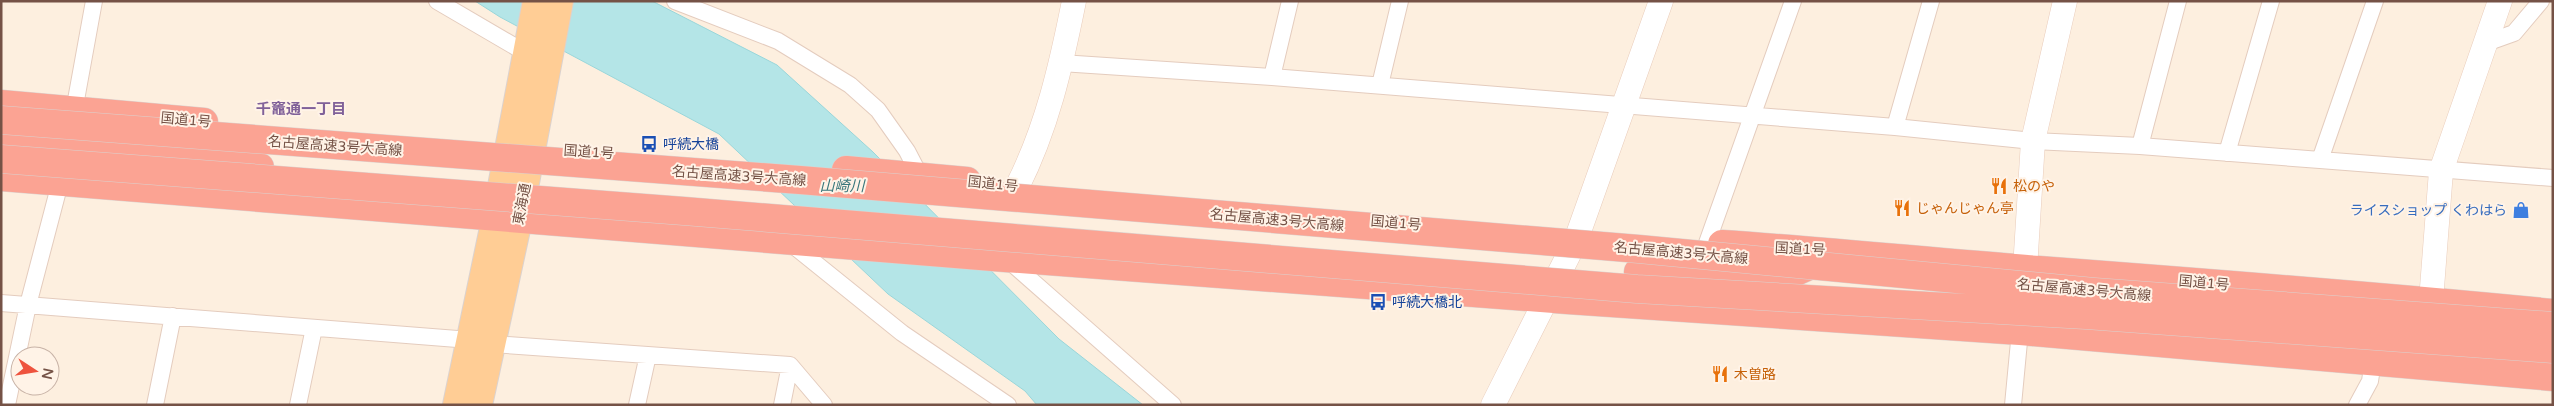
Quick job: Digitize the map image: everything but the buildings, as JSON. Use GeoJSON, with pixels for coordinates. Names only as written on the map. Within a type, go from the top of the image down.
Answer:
{"type":"FeatureCollection","features":[{"type":"Feature","properties":{"kind":"highway","name":"国道1号"},"geometry":{"type":"LineString","coordinates":[[1,104],[521,147],[911,175],[1017,187],[1576,240],[1841,251],[2024,269],[2430,301],[2553,313]]}},
{"type":"Feature","properties":{"kind":"highway","name":"名古屋高速3号大高線"},"geometry":{"type":"LineString","coordinates":[[1,120],[800,180],[1640,249],[2094,292],[2553,326]]}},
{"type":"Feature","properties":{"kind":"highway"},"geometry":{"type":"LineString","coordinates":[[1,142],[202,160],[425,188],[498,218]]}},
{"type":"Feature","properties":{"kind":"highway","name":"名古屋高速3号大高線"},"geometry":{"type":"LineString","coordinates":[[1,159],[684,211],[1637,289],[2086,315],[2553,349]]}},
{"type":"Feature","properties":{"kind":"highway"},"geometry":{"type":"LineString","coordinates":[[1,177],[996,257],[1548,299],[2020,331],[2553,377]]}},
{"type":"Feature","properties":{"kind":"highway"},"geometry":{"type":"LineString","coordinates":[[800,180],[890,206],[1387,252],[1638,272],[1778,280],[1841,251]]}},
{"type":"Feature","properties":{"kind":"main road","name":"東海通"},"geometry":{"type":"LineString","coordinates":[[531,92],[526,53],[536,1]]}},
{"type":"Feature","properties":{"kind":"main road","name":"東海通"},"geometry":{"type":"LineString","coordinates":[[479,405],[481,342],[498,218],[521,147],[531,92],[560,1]]}},
{"type":"Feature","properties":{"kind":"main road","name":"東海通"},"geometry":{"type":"LineString","coordinates":[[456,405],[481,342]]}},
{"type":"Feature","properties":{"kind":"street"},"geometry":{"type":"LineString","coordinates":[[74,111],[94,1]]}},
{"type":"Feature","properties":{"kind":"street"},"geometry":{"type":"LineString","coordinates":[[437,1],[526,53]]}},
{"type":"Feature","properties":{"kind":"street"},"geometry":{"type":"LineString","coordinates":[[675,1],[778,41],[850,85],[878,110],[907,151],[911,175]]}},
{"type":"Feature","properties":{"kind":"street"},"geometry":{"type":"LineString","coordinates":[[1017,187],[1040,136],[1061,63],[1074,1]]}},
{"type":"Feature","properties":{"kind":"street"},"geometry":{"type":"LineString","coordinates":[[1272,77],[1290,1]]}},
{"type":"Feature","properties":{"kind":"street"},"geometry":{"type":"LineString","coordinates":[[1380,86],[1400,1]]}},
{"type":"Feature","properties":{"kind":"street"},"geometry":{"type":"LineString","coordinates":[[1493,405],[1576,240],[1661,1]]}},
{"type":"Feature","properties":{"kind":"street"},"geometry":{"type":"LineString","coordinates":[[1707,244],[1793,1]]}},
{"type":"Feature","properties":{"kind":"street"},"geometry":{"type":"LineString","coordinates":[[1895,127],[1931,1]]}},
{"type":"Feature","properties":{"kind":"street"},"geometry":{"type":"LineString","coordinates":[[2024,269],[2033,140],[2065,1]]}},
{"type":"Feature","properties":{"kind":"street"},"geometry":{"type":"LineString","coordinates":[[2140,146],[2178,1]]}},
{"type":"Feature","properties":{"kind":"street"},"geometry":{"type":"LineString","coordinates":[[2227,153],[2271,1]]}},
{"type":"Feature","properties":{"kind":"street"},"geometry":{"type":"LineString","coordinates":[[2320,160],[2375,1]]}},
{"type":"Feature","properties":{"kind":"street"},"geometry":{"type":"LineString","coordinates":[[2430,301],[2441,171],[2500,1]]}},
{"type":"Feature","properties":{"kind":"street"},"geometry":{"type":"LineString","coordinates":[[2486,43],[2514,32],[2541,1]]}},
{"type":"Feature","properties":{"kind":"street"},"geometry":{"type":"LineString","coordinates":[[1061,63],[1272,77],[1751,117],[1895,127],[2033,140],[2140,146],[2441,171],[2550,175]]}},
{"type":"Feature","properties":{"kind":"street"},"geometry":{"type":"LineString","coordinates":[[7,405],[28,305],[60,182]]}},
{"type":"Feature","properties":{"kind":"street"},"geometry":{"type":"LineString","coordinates":[[787,240],[902,333],[1008,405]]}},
{"type":"Feature","properties":{"kind":"street"},"geometry":{"type":"LineString","coordinates":[[996,257],[1173,405]]}},
{"type":"Feature","properties":{"kind":"street"},"geometry":{"type":"LineString","coordinates":[[1,303],[790,365],[824,405]]}},
{"type":"Feature","properties":{"kind":"street"},"geometry":{"type":"LineString","coordinates":[[154,405],[173,316]]}},
{"type":"Feature","properties":{"kind":"street"},"geometry":{"type":"LineString","coordinates":[[298,405],[314,328]]}},
{"type":"Feature","properties":{"kind":"street"},"geometry":{"type":"LineString","coordinates":[[2013,405],[2020,331]]}},
{"type":"Feature","properties":{"kind":"street"},"geometry":{"type":"LineString","coordinates":[[637,405],[648,354]]}},
{"type":"Feature","properties":{"kind":"street"},"geometry":{"type":"LineString","coordinates":[[2357,405],[2370,381],[2373,361]]}},
{"type":"Feature","properties":{"kind":"street"},"geometry":{"type":"LineString","coordinates":[[782,405],[790,365]]}},
{"type":"Feature","properties":{"kind":"water","name":"山崎川"},"geometry":{"type":"Polygon","coordinates":[[[475,1],[652,1],[777,65],[873,152],[1059,339],[1143,405],[1037,405],[1025,391],[888,294],[719,134],[500,17],[475,1]]]}},
{"type":"Feature","properties":{"kind":"place","name":"呼続大橋"},"geometry":{"type":"Point","coordinates":[649,144]}},
{"type":"Feature","properties":{"kind":"place","name":"松のや"},"geometry":{"type":"Point","coordinates":[1999,186]}},
{"type":"Feature","properties":{"kind":"place","name":"じゃんじゃん亭"},"geometry":{"type":"Point","coordinates":[1902,208]}},
{"type":"Feature","properties":{"kind":"place","name":"ライスショップ くわはら"},"geometry":{"type":"Point","coordinates":[2521,210]}},
{"type":"Feature","properties":{"kind":"place","name":"呼続大橋北"},"geometry":{"type":"Point","coordinates":[1378,302]}},
{"type":"Feature","properties":{"kind":"place","name":"木曽路"},"geometry":{"type":"Point","coordinates":[1720,374]}},
{"type":"Feature","properties":{"kind":"district","name":"千竈通一丁目"},"geometry":{"type":"Point","coordinates":[301,109]}}]}
